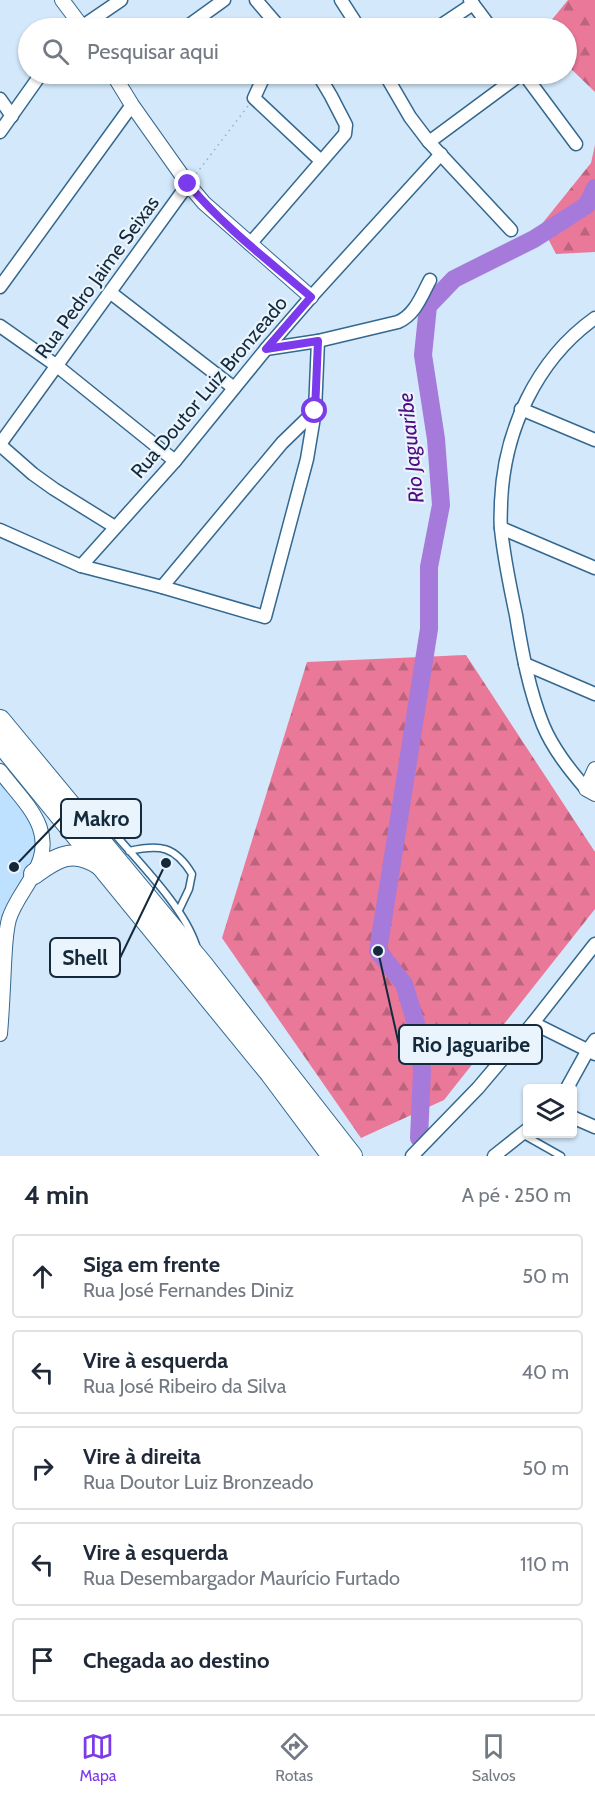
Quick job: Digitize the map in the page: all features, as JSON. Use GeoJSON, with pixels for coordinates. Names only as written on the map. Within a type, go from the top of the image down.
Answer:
{"type":"FeatureCollection","features":[{"type":"Feature","properties":{"kind":"highway"},"geometry":{"type":"LineString","coordinates":[[0,720],[202,965],[352,1156]]}},
{"type":"Feature","properties":{"kind":"highway"},"geometry":{"type":"LineString","coordinates":[[0,742],[270,1073],[332,1156]]}},
{"type":"Feature","properties":{"kind":"highway"},"geometry":{"type":"LineString","coordinates":[[34,874],[57,859],[72,855],[92,860],[104,868]]}},
{"type":"Feature","properties":{"kind":"street"},"geometry":{"type":"LineString","coordinates":[[62,0],[75,18]]}},
{"type":"Feature","properties":{"kind":"street"},"geometry":{"type":"LineString","coordinates":[[96,18],[121,0]]}},
{"type":"Feature","properties":{"kind":"street"},"geometry":{"type":"LineString","coordinates":[[199,18],[224,0]]}},
{"type":"Feature","properties":{"kind":"street"},"geometry":{"type":"LineString","coordinates":[[256,0],[271,18]]}},
{"type":"Feature","properties":{"kind":"street"},"geometry":{"type":"LineString","coordinates":[[341,0],[352,18]]}},
{"type":"Feature","properties":{"kind":"street"},"geometry":{"type":"LineString","coordinates":[[450,18],[471,2],[483,18]]}},
{"type":"Feature","properties":{"kind":"street"},"geometry":{"type":"LineString","coordinates":[[0,132],[34,84]]}},
{"type":"Feature","properties":{"kind":"street"},"geometry":{"type":"LineString","coordinates":[[123,84],[132,105],[204,203],[311,297]]}},
{"type":"Feature","properties":{"kind":"street"},"geometry":{"type":"LineString","coordinates":[[260,84],[254,98],[321,161]]}},
{"type":"Feature","properties":{"kind":"street"},"geometry":{"type":"LineString","coordinates":[[250,244],[345,134],[346,124],[324,84]]}},
{"type":"Feature","properties":{"kind":"street"},"geometry":{"type":"LineString","coordinates":[[391,84],[410,117],[429,142],[511,230]]}},
{"type":"Feature","properties":{"kind":"street"},"geometry":{"type":"LineString","coordinates":[[429,142],[508,84]]}},
{"type":"Feature","properties":{"kind":"street"},"geometry":{"type":"LineString","coordinates":[[530,84],[576,144]]}},
{"type":"Feature","properties":{"kind":"street"},"geometry":{"type":"LineString","coordinates":[[0,99],[12,116]]}},
{"type":"Feature","properties":{"kind":"street"},"geometry":{"type":"LineString","coordinates":[[0,287],[132,105]]}},
{"type":"Feature","properties":{"kind":"street","name":"Rua Doutor Luiz Bronzeado"},"geometry":{"type":"LineString","coordinates":[[81,566],[175,461],[311,297],[441,154]]}},
{"type":"Feature","properties":{"kind":"street","name":"Rua Pedro Jaime Seixas"},"geometry":{"type":"LineString","coordinates":[[0,445],[188,184]]}},
{"type":"Feature","properties":{"kind":"street"},"geometry":{"type":"LineString","coordinates":[[266,349],[318,341],[405,320],[430,280]]}},
{"type":"Feature","properties":{"kind":"street"},"geometry":{"type":"LineString","coordinates":[[111,293],[234,388]]}},
{"type":"Feature","properties":{"kind":"street"},"geometry":{"type":"LineString","coordinates":[[591,791],[561,756],[544,727],[525,664],[501,528],[502,478],[511,438],[521,409],[540,375],[561,349],[583,326],[595,318]]}},
{"type":"Feature","properties":{"kind":"street"},"geometry":{"type":"LineString","coordinates":[[0,326],[57,366],[175,461]]}},
{"type":"Feature","properties":{"kind":"street"},"geometry":{"type":"LineString","coordinates":[[0,530],[81,566],[265,617],[307,459],[315,411],[318,341]]}},
{"type":"Feature","properties":{"kind":"street"},"geometry":{"type":"LineString","coordinates":[[521,409],[595,440]]}},
{"type":"Feature","properties":{"kind":"street"},"geometry":{"type":"LineString","coordinates":[[162,587],[282,443],[315,411]]}},
{"type":"Feature","properties":{"kind":"street"},"geometry":{"type":"LineString","coordinates":[[0,445],[33,474],[114,527]]}},
{"type":"Feature","properties":{"kind":"street"},"geometry":{"type":"LineString","coordinates":[[501,528],[595,568]]}},
{"type":"Feature","properties":{"kind":"street"},"geometry":{"type":"LineString","coordinates":[[525,664],[595,694]]}},
{"type":"Feature","properties":{"kind":"street"},"geometry":{"type":"LineString","coordinates":[[591,791],[595,769]]}},
{"type":"Feature","properties":{"kind":"street"},"geometry":{"type":"LineString","coordinates":[[0,771],[38,821],[42,831],[43,850],[34,874],[15,905],[9,920],[0,1034]]}},
{"type":"Feature","properties":{"kind":"street"},"geometry":{"type":"LineString","coordinates":[[412,1156],[478,1088],[595,944]]}},
{"type":"Feature","properties":{"kind":"street"},"geometry":{"type":"LineString","coordinates":[[533,1023],[593,1048],[570,1084]]}},
{"type":"Feature","properties":{"kind":"street"},"geometry":{"type":"LineString","coordinates":[[577,1119],[595,1127]]}},
{"type":"Feature","properties":{"kind":"street"},"geometry":{"type":"LineString","coordinates":[[494,1156],[523,1134]]}},
{"type":"Feature","properties":{"kind":"lane"},"geometry":{"type":"LineString","coordinates":[[81,818],[106,826],[179,910],[194,939],[202,965]]}},
{"type":"Feature","properties":{"kind":"lane"},"geometry":{"type":"LineString","coordinates":[[129,851],[145,847],[159,847],[172,851],[185,862],[192,874],[189,889],[179,910]]}},
{"type":"Feature","properties":{"kind":"lane"},"geometry":{"type":"LineString","coordinates":[[534,1138],[561,1156]]}},
{"type":"Feature","properties":{"kind":"path"},"geometry":{"type":"LineString","coordinates":[[188,184],[254,98]]}},
{"type":"Feature","properties":{"kind":"shaded area"},"geometry":{"type":"Polygon","coordinates":[[[0,778],[33,820],[40,848],[7,903],[0,921],[0,778]]]}},
{"type":"Feature","properties":{"kind":"green space"},"geometry":{"type":"Polygon","coordinates":[[[568,0],[595,0],[595,92],[577,75],[577,18],[553,18],[568,0]]]}},
{"type":"Feature","properties":{"kind":"green space"},"geometry":{"type":"Polygon","coordinates":[[[595,145],[595,252],[556,254],[541,225],[591,163],[595,145]]]}},
{"type":"Feature","properties":{"kind":"green space"},"geometry":{"type":"Polygon","coordinates":[[[466,655],[595,852],[595,909],[444,1100],[361,1138],[222,938],[307,662],[466,655]]]}},
{"type":"Feature","properties":{"kind":"waterway","name":"Rio Jaguaribe"},"geometry":{"type":"LineString","coordinates":[[419,1138],[422,1071],[417,1027],[404,984],[378,951],[429,629],[429,567],[441,505],[436,439],[423,355],[428,306],[454,279],[534,239],[587,205],[595,188]]}},
{"type":"Feature","properties":{"kind":"place","name":"Shell"},"geometry":{"type":"Point","coordinates":[166,863]}},
{"type":"Feature","properties":{"kind":"place","name":"Makro"},"geometry":{"type":"Point","coordinates":[14,867]}},
{"type":"Feature","properties":{"kind":"place","name":"Rio Jaguaribe"},"geometry":{"type":"Point","coordinates":[378,951]}},
{"type":"Feature","properties":{"kind":"route"},"geometry":{"type":"LineString","coordinates":[[188,184],[204,203],[311,297],[266,349],[318,341],[315,411]]}}]}
